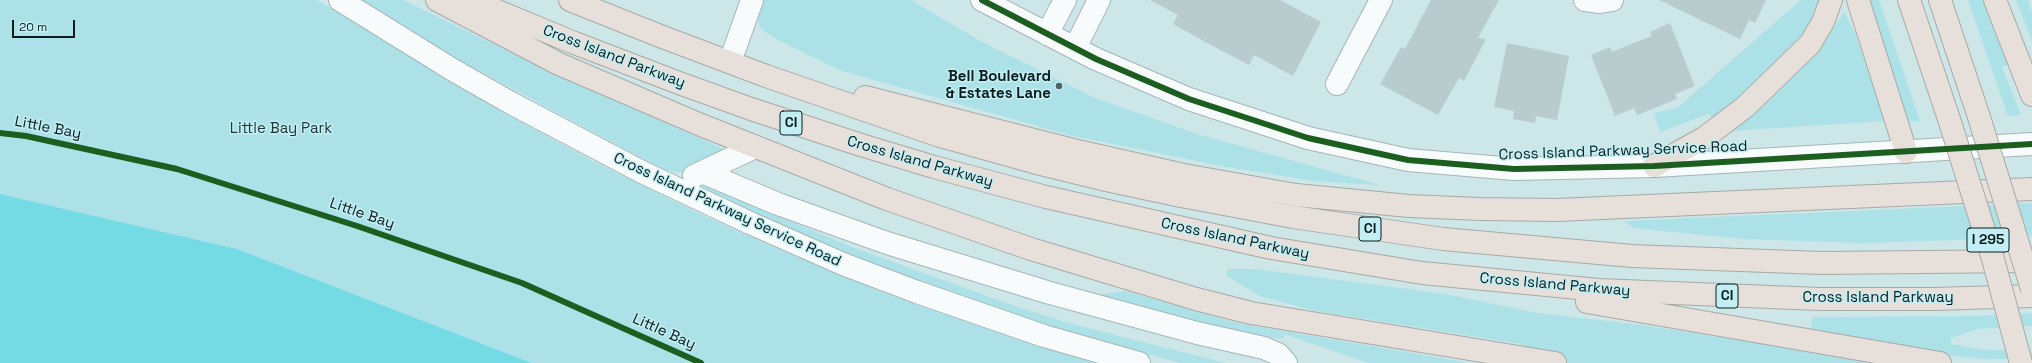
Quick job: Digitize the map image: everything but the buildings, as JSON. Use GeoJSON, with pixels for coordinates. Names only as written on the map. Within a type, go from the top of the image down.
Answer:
{"type":"FeatureCollection","features":[{"type":"Feature","properties":{"kind":"highway"},"geometry":{"type":"LineString","coordinates":[[437,0],[560,64],[756,147],[836,179],[974,230],[1069,261],[1196,299],[1259,314],[1555,363]]}},
{"type":"Feature","properties":{"kind":"highway","name":"Cross Island Parkway"},"geometry":{"type":"LineString","coordinates":[[471,0],[572,42],[737,104],[825,134],[934,167],[1061,201],[1196,232],[1331,259],[1422,273],[1558,287],[1674,294],[1860,300],[2032,296]]}},
{"type":"Feature","properties":{"kind":"highway","name":"Cross Island Parkway"},"geometry":{"type":"LineString","coordinates":[[570,0],[730,62],[902,123],[1026,160],[1173,195],[1330,223],[1496,245],[1639,257],[1860,264],[2032,261]]}},
{"type":"Feature","properties":{"kind":"highway"},"geometry":{"type":"LineString","coordinates":[[1654,166],[1704,138],[1745,107],[1810,44],[1824,22],[1831,0]]}},
{"type":"Feature","properties":{"kind":"highway"},"geometry":{"type":"LineString","coordinates":[[1858,0],[1906,152]]}},
{"type":"Feature","properties":{"kind":"highway","name":"I 295"},"geometry":{"type":"LineString","coordinates":[[1909,0],[1985,229],[2021,363]]}},
{"type":"Feature","properties":{"kind":"highway","name":"I 295"},"geometry":{"type":"LineString","coordinates":[[1940,0],[2012,220],[2032,289]]}},
{"type":"Feature","properties":{"kind":"highway"},"geometry":{"type":"LineString","coordinates":[[1995,0],[2032,95]]}},
{"type":"Feature","properties":{"kind":"highway"},"geometry":{"type":"LineString","coordinates":[[730,62],[1110,159],[1259,189],[1364,202],[1481,209],[1557,210],[2032,189]]}},
{"type":"Feature","properties":{"kind":"highway"},"geometry":{"type":"LineString","coordinates":[[1422,273],[1940,363]]}},
{"type":"Feature","properties":{"kind":"street","name":"Cross Island Parkway Service Road"},"geometry":{"type":"LineString","coordinates":[[340,0],[492,92],[671,186],[784,239],[885,280],[1044,336],[1139,363]]}},
{"type":"Feature","properties":{"kind":"street"},"geometry":{"type":"LineString","coordinates":[[730,62],[752,0]]}},
{"type":"Feature","properties":{"kind":"street","name":"Cross Island Parkway Service Road"},"geometry":{"type":"LineString","coordinates":[[982,0],[1075,48],[1189,99],[1308,138],[1408,160],[1514,169],[1654,166],[2032,144]]}},
{"type":"Feature","properties":{"kind":"street"},"geometry":{"type":"LineString","coordinates":[[1047,34],[1065,0]]}},
{"type":"Feature","properties":{"kind":"street"},"geometry":{"type":"LineString","coordinates":[[1075,48],[1099,0]]}},
{"type":"Feature","properties":{"kind":"street"},"geometry":{"type":"LineString","coordinates":[[1585,0],[1600,2],[1612,0]]}},
{"type":"Feature","properties":{"kind":"street"},"geometry":{"type":"LineString","coordinates":[[1337,84],[1373,3]]}},
{"type":"Feature","properties":{"kind":"street"},"geometry":{"type":"LineString","coordinates":[[671,186],[756,147]]}},
{"type":"Feature","properties":{"kind":"street"},"geometry":{"type":"LineString","coordinates":[[702,172],[778,204],[887,243],[1050,293],[1197,333],[1264,348],[1278,354],[1286,363]]}},
{"type":"Feature","properties":{"kind":"green space","name":"Little Bay Park"},"geometry":{"type":"Polygon","coordinates":[[[0,0],[317,0],[495,108],[593,161],[702,215],[771,246],[887,294],[1007,336],[1095,363],[532,363],[237,249],[0,194],[0,0]]]}},
{"type":"Feature","properties":{"kind":"green space"},"geometry":{"type":"Polygon","coordinates":[[[361,0],[403,0],[522,58],[728,151],[684,173],[664,170],[463,62],[361,0]]]}},
{"type":"Feature","properties":{"kind":"green space"},"geometry":{"type":"Polygon","coordinates":[[[760,0],[911,0],[982,42],[1095,98],[1197,134],[1380,185],[1313,181],[1227,167],[1069,135],[839,70],[776,39],[761,29],[756,17],[760,0]]]}},
{"type":"Feature","properties":{"kind":"green space"},"geometry":{"type":"Polygon","coordinates":[[[1801,0],[1821,0],[1805,39],[1716,119],[1708,114],[1660,132],[1654,113],[1677,108],[1801,0]]]}},
{"type":"Feature","properties":{"kind":"green space"},"geometry":{"type":"Polygon","coordinates":[[[1865,0],[1879,0],[1920,121],[1903,122],[1865,0]]]}},
{"type":"Feature","properties":{"kind":"green space"},"geometry":{"type":"Polygon","coordinates":[[[1968,0],[1985,0],[2010,64],[2002,67],[2021,115],[2008,116],[1968,0]]]}},
{"type":"Feature","properties":{"kind":"green space"},"geometry":{"type":"Polygon","coordinates":[[[2016,0],[2028,0],[2032,12],[2032,41],[2016,0]]]}},
{"type":"Feature","properties":{"kind":"green space"},"geometry":{"type":"Polygon","coordinates":[[[1844,12],[1855,33],[1885,121],[1729,131],[1822,46],[1844,12]]]}},
{"type":"Feature","properties":{"kind":"green space"},"geometry":{"type":"Polygon","coordinates":[[[706,183],[787,220],[855,248],[1012,305],[1076,325],[1225,363],[1181,363],[1073,335],[1008,314],[853,257],[703,191],[702,186],[706,183]]]}},
{"type":"Feature","properties":{"kind":"green space"},"geometry":{"type":"Polygon","coordinates":[[[2032,203],[2032,235],[1955,240],[1861,243],[1744,239],[1633,228],[1624,221],[2032,203]]]}},
{"type":"Feature","properties":{"kind":"green space"},"geometry":{"type":"Polygon","coordinates":[[[1227,269],[1255,269],[1446,294],[1537,313],[1642,325],[1886,363],[1517,363],[1521,344],[1316,311],[1262,297],[1227,276],[1227,269]]]}},
{"type":"Feature","properties":{"kind":"green space"},"geometry":{"type":"Polygon","coordinates":[[[1125,291],[1237,323],[1470,363],[1368,363],[1284,334],[1283,339],[1221,328],[1099,295],[1125,291]]]}},
{"type":"Feature","properties":{"kind":"green space"},"geometry":{"type":"Polygon","coordinates":[[[2032,313],[2032,326],[1977,329],[1951,338],[1951,344],[1987,350],[2032,351],[2032,359],[1987,359],[1943,355],[1810,333],[1813,317],[1977,316],[2032,313]]]}},
{"type":"Feature","properties":{"kind":"water"},"geometry":{"type":"Polygon","coordinates":[[[0,194],[237,249],[532,363],[0,363],[0,194]]]}},
{"type":"Feature","properties":{"kind":"cycle path"},"geometry":{"type":"LineString","coordinates":[[982,0],[1096,59],[1189,99],[1308,138],[1408,160],[1514,169],[1654,166],[2032,144]]}},
{"type":"Feature","properties":{"kind":"cycle path","name":"Little Bay"},"geometry":{"type":"LineString","coordinates":[[0,133],[26,136],[177,169],[357,226],[522,283],[701,363]]}},
{"type":"Feature","properties":{"kind":"place","name":"Bell Boulevard & Estates Lane"},"geometry":{"type":"Point","coordinates":[1059,86]}}]}
